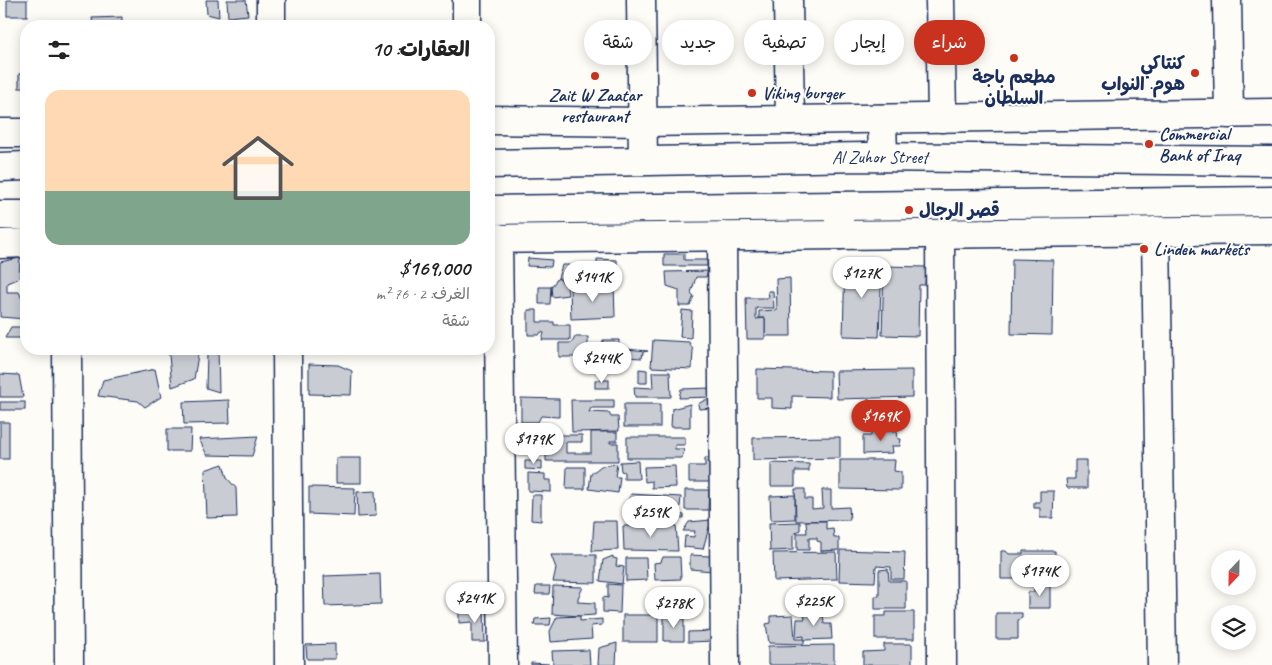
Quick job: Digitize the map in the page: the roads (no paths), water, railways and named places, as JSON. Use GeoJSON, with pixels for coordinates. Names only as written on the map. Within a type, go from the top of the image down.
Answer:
{"type":"FeatureCollection","features":[{"type":"Feature","properties":{"kind":"street"},"geometry":{"type":"LineString","coordinates":[[271,0],[271,20]]}},
{"type":"Feature","properties":{"kind":"street"},"geometry":{"type":"LineString","coordinates":[[467,0],[467,20]]}},
{"type":"Feature","properties":{"kind":"street"},"geometry":{"type":"LineString","coordinates":[[641,0],[643,161]]}},
{"type":"Feature","properties":{"kind":"street"},"geometry":{"type":"LineString","coordinates":[[788,0],[790,120]]}},
{"type":"Feature","properties":{"kind":"street"},"geometry":{"type":"LineString","coordinates":[[940,0],[942,118]]}},
{"type":"Feature","properties":{"kind":"street"},"geometry":{"type":"LineString","coordinates":[[1227,0],[1228,114]]}},
{"type":"Feature","properties":{"kind":"street"},"geometry":{"type":"LineString","coordinates":[[495,120],[643,122],[1272,113]]}},
{"type":"Feature","properties":{"kind":"street"},"geometry":{"type":"LineString","coordinates":[[882,119],[883,157]]}},
{"type":"Feature","properties":{"kind":"street"},"geometry":{"type":"LineString","coordinates":[[0,133],[20,133]]}},
{"type":"Feature","properties":{"kind":"street","name":"Al Zuhor Street"},"geometry":{"type":"LineString","coordinates":[[495,164],[883,157],[1272,161]]}},
{"type":"Feature","properties":{"kind":"street"},"geometry":{"type":"LineString","coordinates":[[0,167],[20,166]]}},
{"type":"Feature","properties":{"kind":"street"},"geometry":{"type":"LineString","coordinates":[[495,210],[1272,201]]}},
{"type":"Feature","properties":{"kind":"street"},"geometry":{"type":"LineString","coordinates":[[838,206],[840,235]]}},
{"type":"Feature","properties":{"kind":"street"},"geometry":{"type":"LineString","coordinates":[[0,215],[20,215]]}},
{"type":"Feature","properties":{"kind":"street"},"geometry":{"type":"LineString","coordinates":[[495,239],[1272,230]]}},
{"type":"Feature","properties":{"kind":"street"},"geometry":{"type":"LineString","coordinates":[[1156,231],[1162,665]]}},
{"type":"Feature","properties":{"kind":"street"},"geometry":{"type":"LineString","coordinates":[[940,234],[942,665]]}},
{"type":"Feature","properties":{"kind":"street"},"geometry":{"type":"LineString","coordinates":[[722,236],[725,665]]}},
{"type":"Feature","properties":{"kind":"street"},"geometry":{"type":"LineString","coordinates":[[0,244],[20,244]]}},
{"type":"Feature","properties":{"kind":"street"},"geometry":{"type":"LineString","coordinates":[[495,286],[503,665]]}},
{"type":"Feature","properties":{"kind":"street"},"geometry":{"type":"LineString","coordinates":[[67,355],[69,665]]}},
{"type":"Feature","properties":{"kind":"street"},"geometry":{"type":"LineString","coordinates":[[287,355],[288,665]]}},
{"type":"Feature","properties":{"kind":"place","name":"مطعم باجة السلطان"},"geometry":{"type":"Point","coordinates":[1014,58]}},
{"type":"Feature","properties":{"kind":"place","name":"كنتاكي هوم. النواب"},"geometry":{"type":"Point","coordinates":[1195,73]}},
{"type":"Feature","properties":{"kind":"place","name":"Zait W Zaatar restaurant"},"geometry":{"type":"Point","coordinates":[595,76]}},
{"type":"Feature","properties":{"kind":"place","name":"Viking burger"},"geometry":{"type":"Point","coordinates":[752,93]}},
{"type":"Feature","properties":{"kind":"place","name":"Commercial Bank of Iraq"},"geometry":{"type":"Point","coordinates":[1149,144]}},
{"type":"Feature","properties":{"kind":"place","name":"قصر الرجال"},"geometry":{"type":"Point","coordinates":[909,210]}},
{"type":"Feature","properties":{"kind":"place","name":"Linden markets"},"geometry":{"type":"Point","coordinates":[1144,249]}}]}
